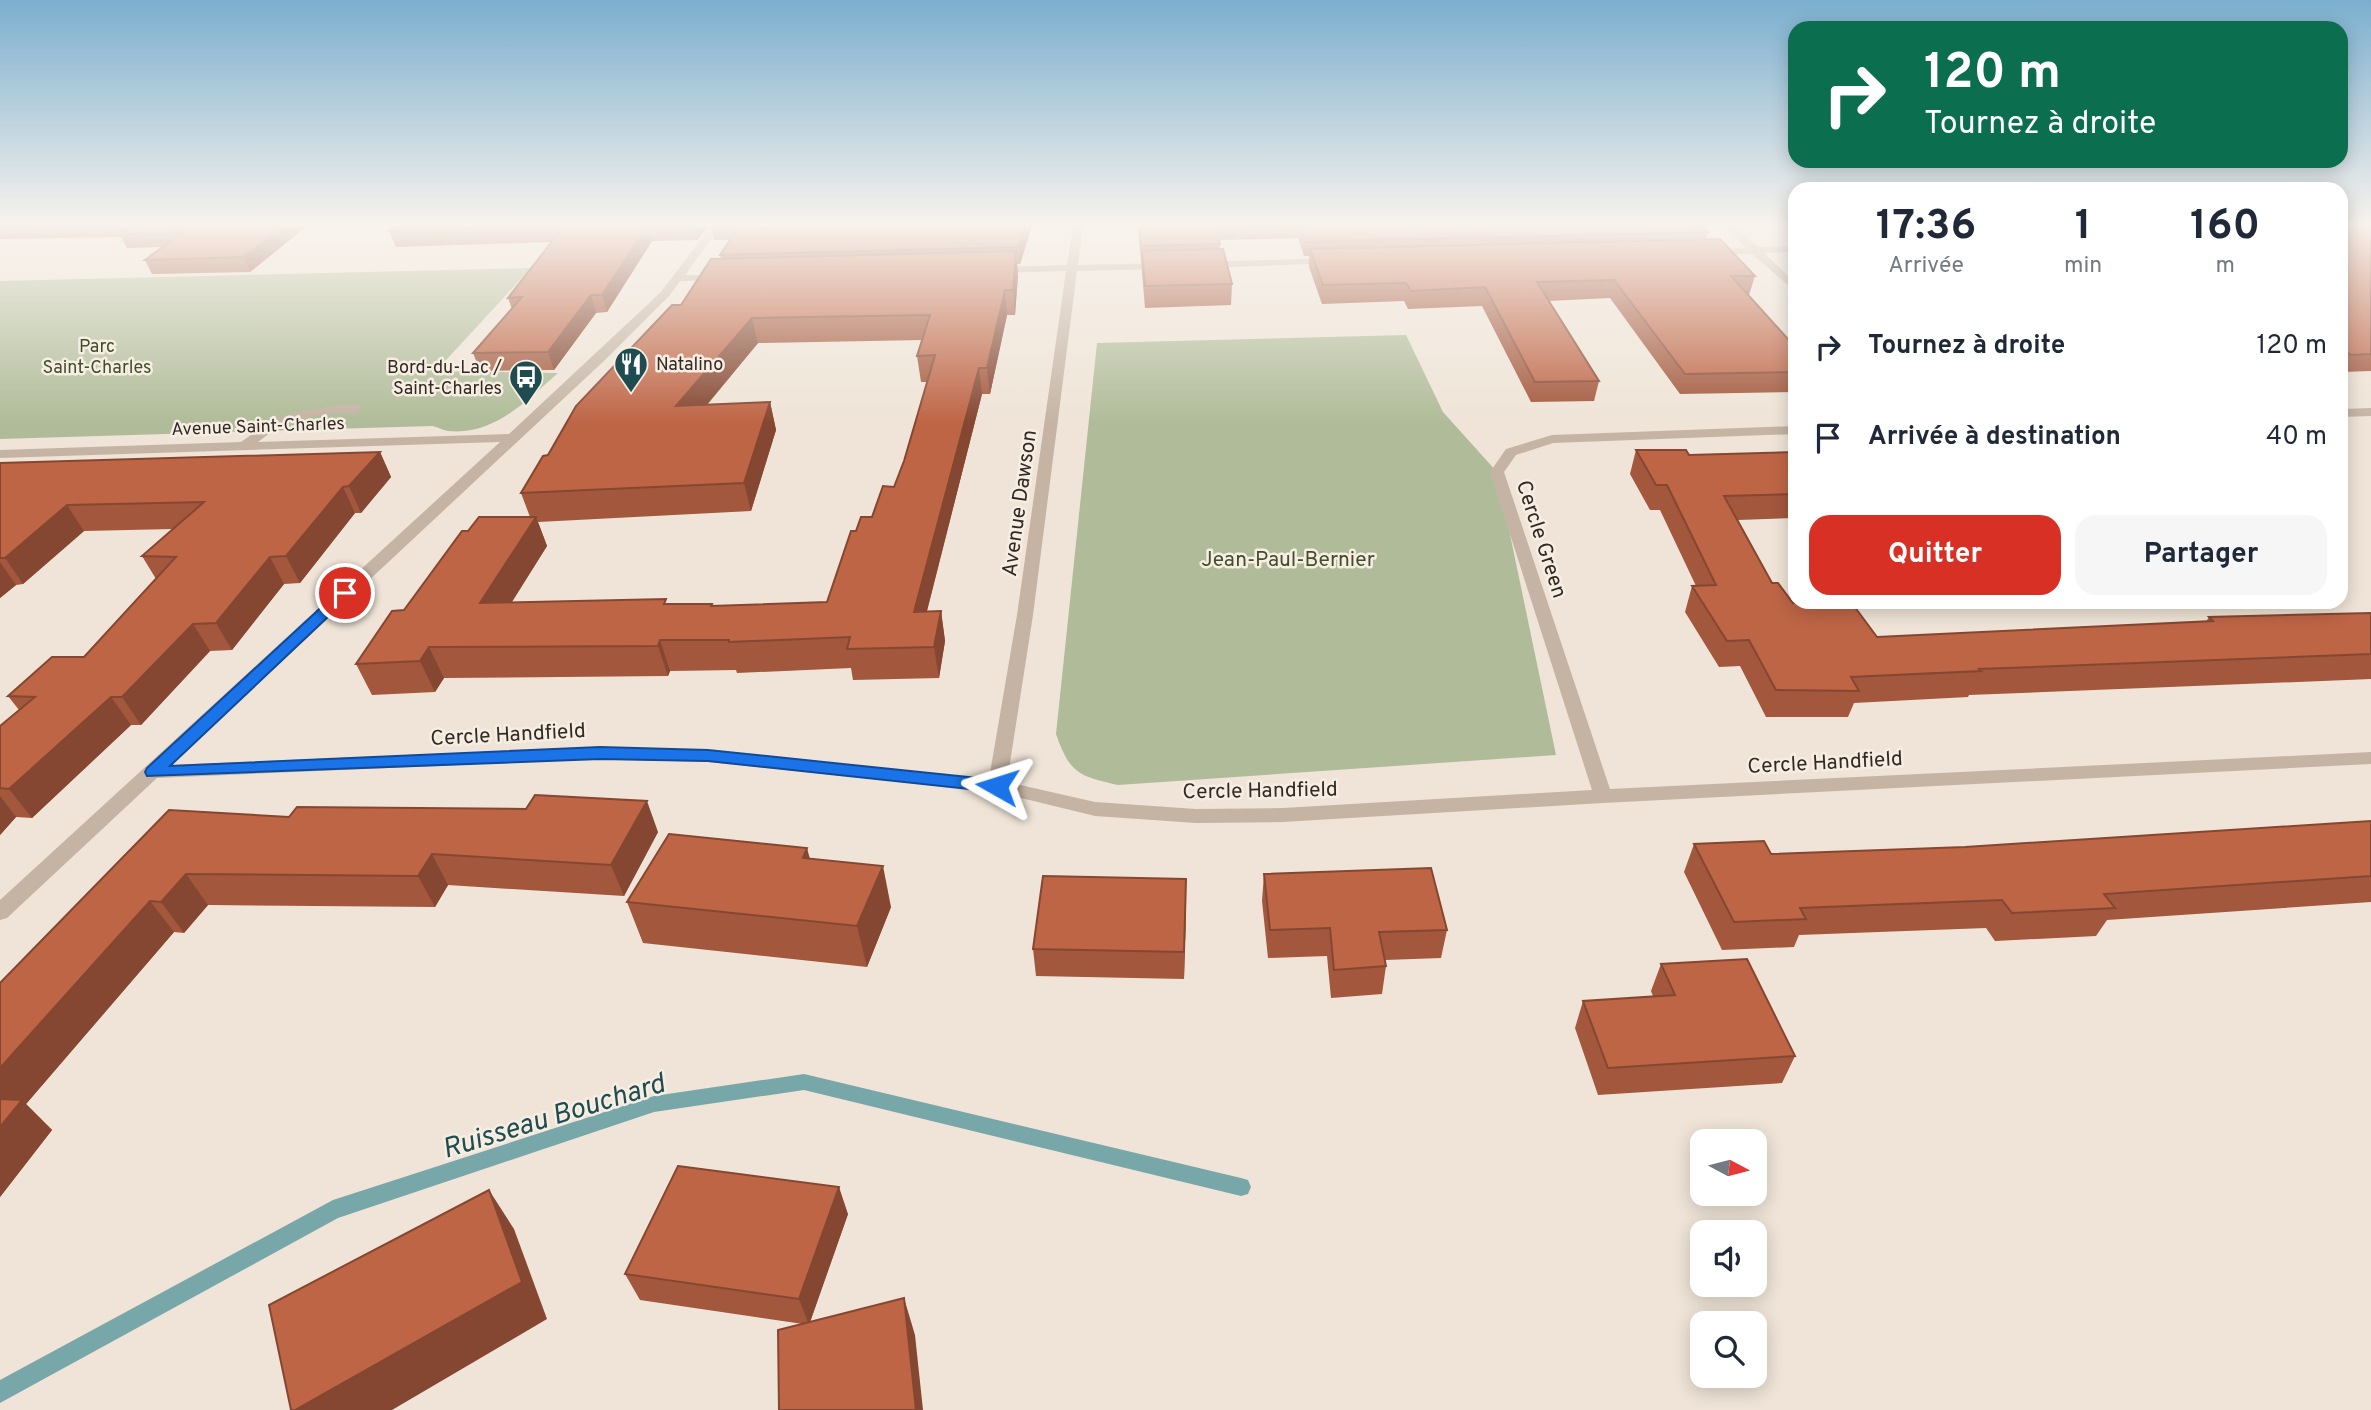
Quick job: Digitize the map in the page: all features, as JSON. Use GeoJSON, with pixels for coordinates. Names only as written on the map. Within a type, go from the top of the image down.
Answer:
{"type":"FeatureCollection","features":[{"type":"Feature","properties":{"kind":"street"},"geometry":{"type":"LineString","coordinates":[[0,912],[602,356],[665,292]]}},
{"type":"Feature","properties":{"kind":"street","name":"Avenue Dawson"},"geometry":{"type":"LineString","coordinates":[[997,786],[1025,615],[1071,292]]}},
{"type":"Feature","properties":{"kind":"street"},"geometry":{"type":"LineString","coordinates":[[245,446],[273,423],[290,417],[337,408],[357,409]]}},
{"type":"Feature","properties":{"kind":"street"},"geometry":{"type":"LineString","coordinates":[[2348,413],[2371,412]]}},
{"type":"Feature","properties":{"kind":"street","name":"Cercle Green"},"geometry":{"type":"LineString","coordinates":[[1603,796],[1497,471],[1511,452],[1552,439],[1788,430]]}},
{"type":"Feature","properties":{"kind":"street","name":"Avenue Saint-Charles"},"geometry":{"type":"LineString","coordinates":[[0,454],[514,438]]}},
{"type":"Feature","properties":{"kind":"street","name":"Cercle Handfield"},"geometry":{"type":"LineString","coordinates":[[153,772],[600,753],[708,756],[997,786],[1095,809],[1196,816],[1283,815],[1603,796],[2371,758]]}},
{"type":"Feature","properties":{"kind":"green space","name":"Parc Saint-Charles"},"geometry":{"type":"Polygon","coordinates":[[[0,292],[509,292],[436,371],[558,373],[509,414],[480,428],[465,431],[448,431],[432,426],[0,439],[0,292]]]}},
{"type":"Feature","properties":{"kind":"green space","name":"Jean-Paul-Bernier"},"geometry":{"type":"Polygon","coordinates":[[[1406,335],[1443,412],[1497,472],[1556,755],[1118,785],[1094,779],[1078,771],[1066,758],[1056,734],[1097,343],[1406,335]]]}},
{"type":"Feature","properties":{"kind":"building"},"geometry":{"type":"Polygon","coordinates":[[[513,292],[604,292],[602,295],[591,295],[548,352],[473,353],[522,297],[508,298],[513,292]]]}},
{"type":"Feature","properties":{"kind":"building"},"geometry":{"type":"Polygon","coordinates":[[[690,292],[1005,292],[987,368],[979,368],[914,612],[941,611],[934,647],[847,649],[850,637],[729,642],[660,640],[658,646],[429,647],[420,661],[356,664],[392,611],[404,610],[462,531],[468,531],[479,517],[536,517],[480,603],[666,599],[664,604],[712,604],[711,606],[827,602],[851,531],[856,531],[861,517],[872,517],[883,486],[894,487],[904,461],[935,355],[917,356],[930,315],[752,318],[676,406],[770,402],[744,483],[521,493],[543,456],[548,455],[576,406],[672,305],[681,305],[690,292]]]}},
{"type":"Feature","properties":{"kind":"building"},"geometry":{"type":"Polygon","coordinates":[[[1488,292],[1543,292],[1599,381],[1535,382],[1488,292]]]}},
{"type":"Feature","properties":{"kind":"building"},"geometry":{"type":"Polygon","coordinates":[[[1623,292],[1745,292],[1788,339],[1788,372],[1685,374],[1623,292]]]}},
{"type":"Feature","properties":{"kind":"building"},"geometry":{"type":"Polygon","coordinates":[[[2348,292],[2371,292],[2371,354],[2348,353],[2348,292]]]}},
{"type":"Feature","properties":{"kind":"building"},"geometry":{"type":"Polygon","coordinates":[[[1636,450],[1686,450],[1689,455],[1788,452],[1788,494],[1724,496],[1772,583],[1778,583],[1788,596],[1788,609],[1856,609],[1877,637],[2213,621],[2209,617],[2371,613],[2371,654],[1979,669],[1981,671],[1851,677],[1859,691],[1776,690],[1749,640],[1727,641],[1692,586],[1716,585],[1667,485],[1656,485],[1636,450]]]}},
{"type":"Feature","properties":{"kind":"building"},"geometry":{"type":"Polygon","coordinates":[[[380,452],[349,486],[343,487],[286,556],[270,557],[216,623],[193,624],[122,697],[111,697],[9,789],[0,788],[0,726],[35,697],[8,696],[52,657],[84,657],[176,557],[142,556],[204,502],[67,505],[5,558],[0,558],[0,463],[380,452]]]}},
{"type":"Feature","properties":{"kind":"building"},"geometry":{"type":"Polygon","coordinates":[[[535,795],[647,801],[611,865],[432,854],[418,876],[186,874],[161,902],[150,901],[0,1068],[0,983],[169,810],[289,817],[297,807],[526,809],[535,795]]]}},
{"type":"Feature","properties":{"kind":"building"},"geometry":{"type":"Polygon","coordinates":[[[2371,821],[2371,876],[2104,894],[2115,908],[2012,913],[2002,900],[1800,908],[1806,919],[1734,922],[1694,844],[1764,841],[1771,854],[1965,847],[2371,821]]]}},
{"type":"Feature","properties":{"kind":"building"},"geometry":{"type":"Polygon","coordinates":[[[669,834],[807,848],[803,858],[883,866],[857,926],[627,902],[669,834]]]}},
{"type":"Feature","properties":{"kind":"building"},"geometry":{"type":"Polygon","coordinates":[[[1431,868],[1447,930],[1379,932],[1386,966],[1334,970],[1330,928],[1270,930],[1264,874],[1431,868]]]}},
{"type":"Feature","properties":{"kind":"building"},"geometry":{"type":"Polygon","coordinates":[[[1043,876],[1186,879],[1184,952],[1033,949],[1043,876]]]}},
{"type":"Feature","properties":{"kind":"building"},"geometry":{"type":"Polygon","coordinates":[[[1747,959],[1795,1056],[1608,1068],[1583,1001],[1675,995],[1661,964],[1747,959]]]}},
{"type":"Feature","properties":{"kind":"building"},"geometry":{"type":"Polygon","coordinates":[[[0,1099],[22,1100],[0,1127],[0,1099]]]}},
{"type":"Feature","properties":{"kind":"building"},"geometry":{"type":"Polygon","coordinates":[[[678,1166],[839,1187],[799,1299],[625,1274],[678,1166]]]}},
{"type":"Feature","properties":{"kind":"building"},"geometry":{"type":"Polygon","coordinates":[[[489,1190],[522,1282],[291,1410],[269,1305],[489,1190]]]}},
{"type":"Feature","properties":{"kind":"building"},"geometry":{"type":"Polygon","coordinates":[[[904,1298],[916,1410],[779,1410],[778,1330],[904,1298]]]}},
{"type":"Feature","properties":{"kind":"waterway","name":"Ruisseau Bouchard"},"geometry":{"type":"LineString","coordinates":[[0,1392],[333,1210],[654,1104],[804,1082],[1241,1187]]}},
{"type":"Feature","properties":{"kind":"place","name":"Natalino"},"geometry":{"type":"Point","coordinates":[631,394]}},
{"type":"Feature","properties":{"kind":"place","name":"Bord-du-Lac / Saint-Charles"},"geometry":{"type":"Point","coordinates":[526,407]}},
{"type":"Feature","properties":{"kind":"route"},"geometry":{"type":"LineString","coordinates":[[345,593],[153,772],[600,753],[708,756],[997,786]]}}]}
